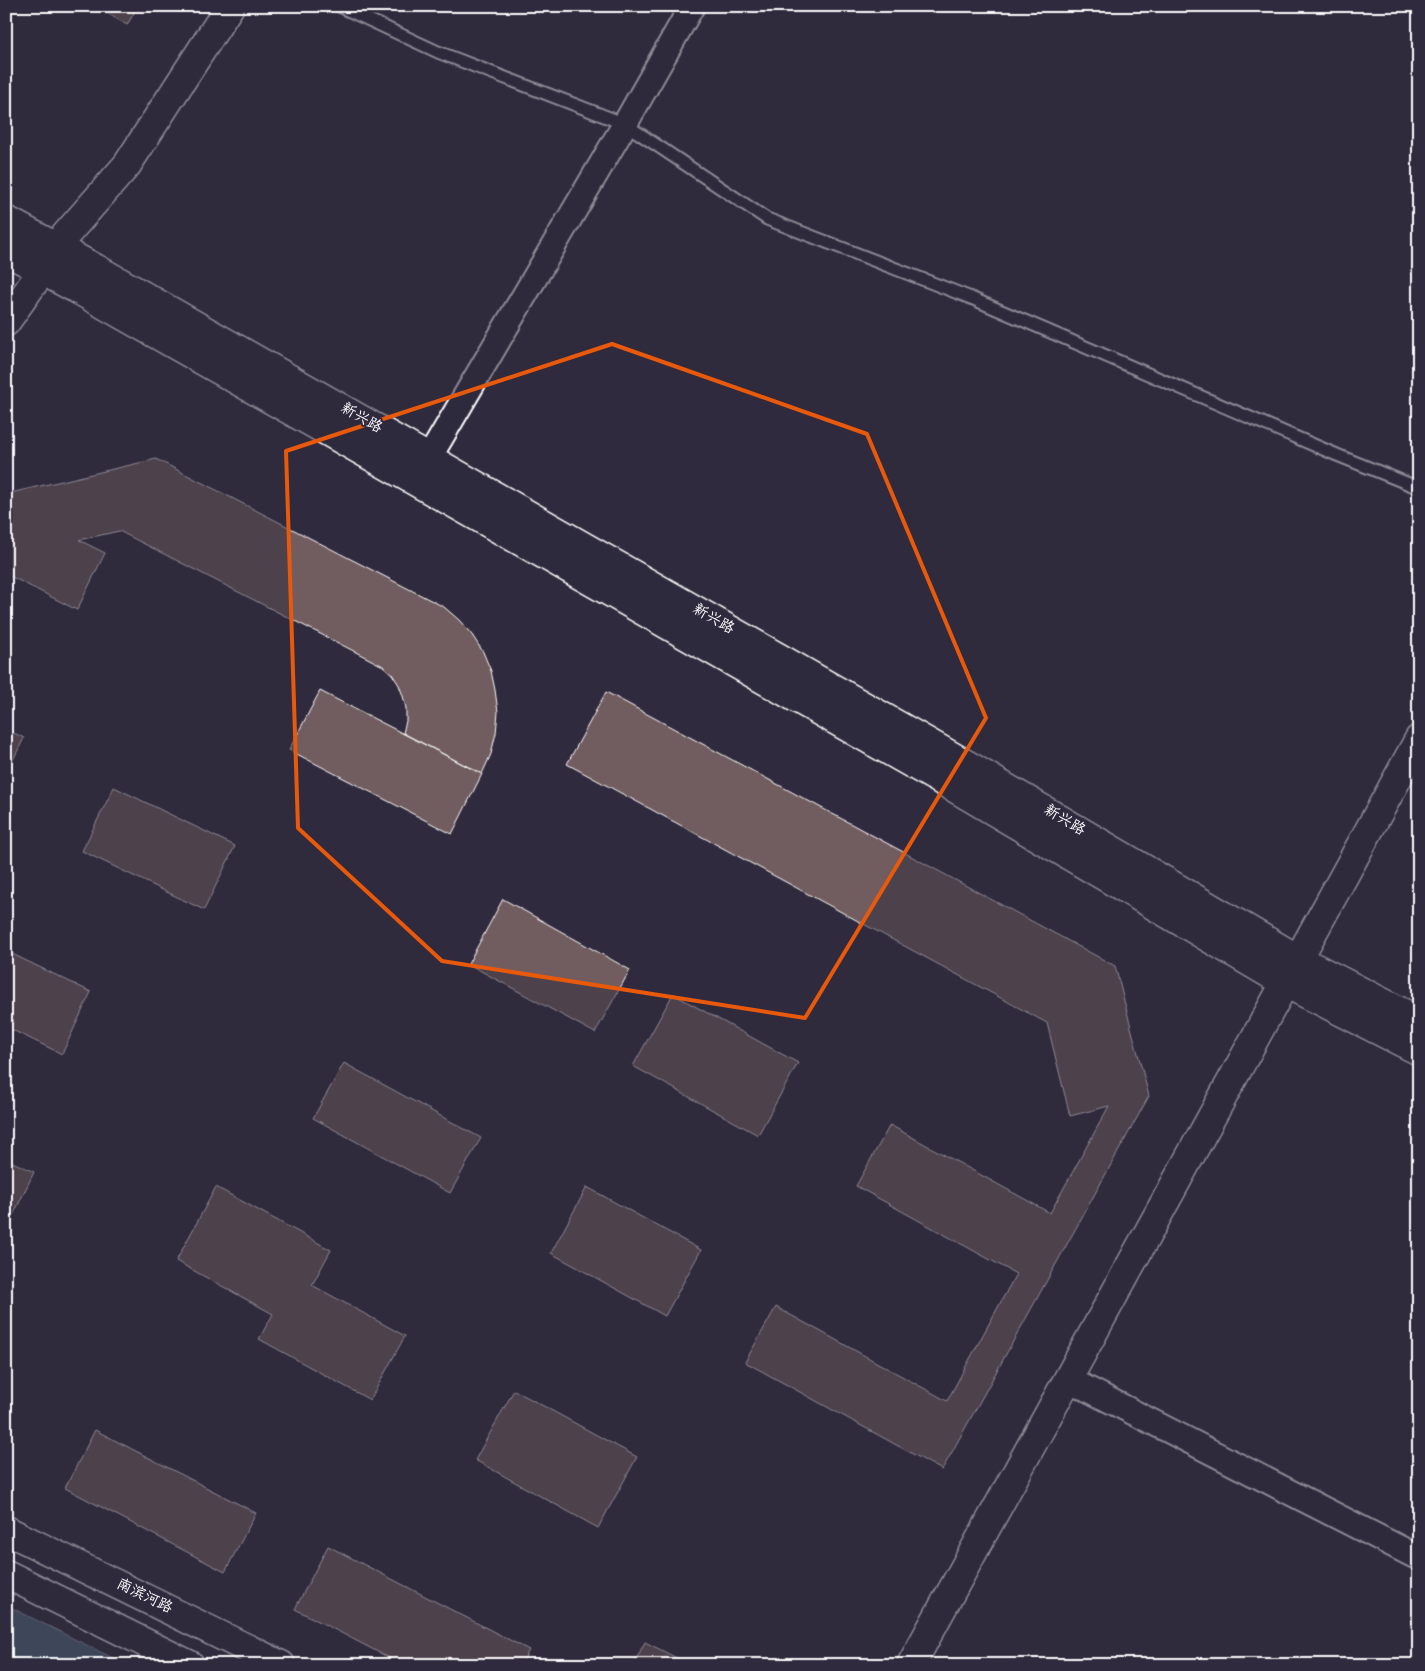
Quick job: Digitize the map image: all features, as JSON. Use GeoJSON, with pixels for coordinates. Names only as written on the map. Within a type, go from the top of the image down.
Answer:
{"type":"FeatureCollection","features":[{"type":"Feature","properties":{"kind":"main road"},"geometry":{"type":"LineString","coordinates":[[6,322],[56,246],[127,165],[230,6]]}},
{"type":"Feature","properties":{"kind":"main road","name":"新兴路"},"geometry":{"type":"LineString","coordinates":[[6,220],[56,246],[972,766],[1298,959],[1419,1021]]}},
{"type":"Feature","properties":{"kind":"main road","name":"新兴路"},"geometry":{"type":"LineString","coordinates":[[6,251],[958,790],[1285,983],[1419,1052]]}},
{"type":"Feature","properties":{"kind":"main road"},"geometry":{"type":"LineString","coordinates":[[911,1665],[1419,739]]}},
{"type":"Feature","properties":{"kind":"main road","name":"南滨河路"},"geometry":{"type":"LineString","coordinates":[[6,1530],[281,1665]]}},
{"type":"Feature","properties":{"kind":"main road"},"geometry":{"type":"LineString","coordinates":[[6,1574],[190,1665]]}},
{"type":"Feature","properties":{"kind":"street"},"geometry":{"type":"LineString","coordinates":[[429,458],[692,6]]}},
{"type":"Feature","properties":{"kind":"street"},"geometry":{"type":"LineString","coordinates":[[1068,1379],[1419,1558]]}},
{"type":"Feature","properties":{"kind":"lane"},"geometry":{"type":"LineString","coordinates":[[339,6],[438,52],[625,124],[768,219],[971,298],[1337,455],[1419,488]]}},
{"type":"Feature","properties":{"kind":"highlighted area"},"geometry":{"type":"Polygon","coordinates":[[[612,344],[867,434],[986,718],[805,1018],[442,961],[298,828],[286,451],[612,344]]]}},
{"type":"Feature","properties":{"kind":"water"},"geometry":{"type":"Polygon","coordinates":[[[6,1605],[127,1665],[6,1665],[6,1605]]]}},
{"type":"Feature","properties":{"kind":"building"},"geometry":{"type":"Polygon","coordinates":[[[95,6],[138,6],[127,25],[95,6]]]}},
{"type":"Feature","properties":{"kind":"building"},"geometry":{"type":"Polygon","coordinates":[[[156,459],[444,607],[459,620],[483,652],[491,671],[495,690],[498,712],[496,733],[491,754],[482,774],[403,733],[406,721],[406,708],[403,696],[392,674],[383,666],[119,531],[79,540],[105,553],[77,610],[6,574],[6,494],[156,459]]]}},
{"type":"Feature","properties":{"kind":"building"},"geometry":{"type":"Polygon","coordinates":[[[320,691],[482,774],[452,834],[289,750],[320,691]]]}},
{"type":"Feature","properties":{"kind":"building"},"geometry":{"type":"Polygon","coordinates":[[[606,692],[1115,966],[1149,1096],[942,1470],[745,1362],[776,1307],[947,1401],[1016,1274],[856,1186],[890,1125],[1050,1213],[1109,1106],[1070,1116],[1047,1023],[567,764],[606,692]]]}},
{"type":"Feature","properties":{"kind":"building"},"geometry":{"type":"Polygon","coordinates":[[[6,729],[24,738],[6,774],[6,729]]]}},
{"type":"Feature","properties":{"kind":"building"},"geometry":{"type":"Polygon","coordinates":[[[114,787],[235,846],[204,910],[82,851],[114,787]]]}},
{"type":"Feature","properties":{"kind":"building"},"geometry":{"type":"Polygon","coordinates":[[[503,899],[630,970],[595,1033],[468,964],[503,899]]]}},
{"type":"Feature","properties":{"kind":"building"},"geometry":{"type":"Polygon","coordinates":[[[6,951],[91,992],[62,1054],[6,1027],[6,951]]]}},
{"type":"Feature","properties":{"kind":"building"},"geometry":{"type":"Polygon","coordinates":[[[673,994],[798,1063],[758,1135],[633,1066],[673,994]]]}},
{"type":"Feature","properties":{"kind":"building"},"geometry":{"type":"Polygon","coordinates":[[[344,1063],[481,1138],[450,1193],[313,1118],[344,1063]]]}},
{"type":"Feature","properties":{"kind":"building"},"geometry":{"type":"Polygon","coordinates":[[[6,1159],[34,1172],[6,1230],[6,1159]]]}},
{"type":"Feature","properties":{"kind":"building"},"geometry":{"type":"Polygon","coordinates":[[[216,1187],[331,1250],[312,1285],[405,1336],[370,1400],[259,1339],[273,1314],[176,1261],[216,1187]]]}},
{"type":"Feature","properties":{"kind":"building"},"geometry":{"type":"Polygon","coordinates":[[[587,1187],[701,1250],[665,1316],[551,1253],[587,1187]]]}},
{"type":"Feature","properties":{"kind":"building"},"geometry":{"type":"Polygon","coordinates":[[[514,1390],[637,1457],[598,1528],[475,1460],[514,1390]]]}},
{"type":"Feature","properties":{"kind":"building"},"geometry":{"type":"Polygon","coordinates":[[[95,1430],[256,1513],[225,1572],[65,1488],[95,1430]]]}},
{"type":"Feature","properties":{"kind":"building"},"geometry":{"type":"Polygon","coordinates":[[[328,1546],[529,1650],[521,1665],[403,1665],[295,1609],[328,1546]]]}},
{"type":"Feature","properties":{"kind":"building"},"geometry":{"type":"Polygon","coordinates":[[[645,1642],[691,1665],[633,1665],[645,1642]]]}}]}
